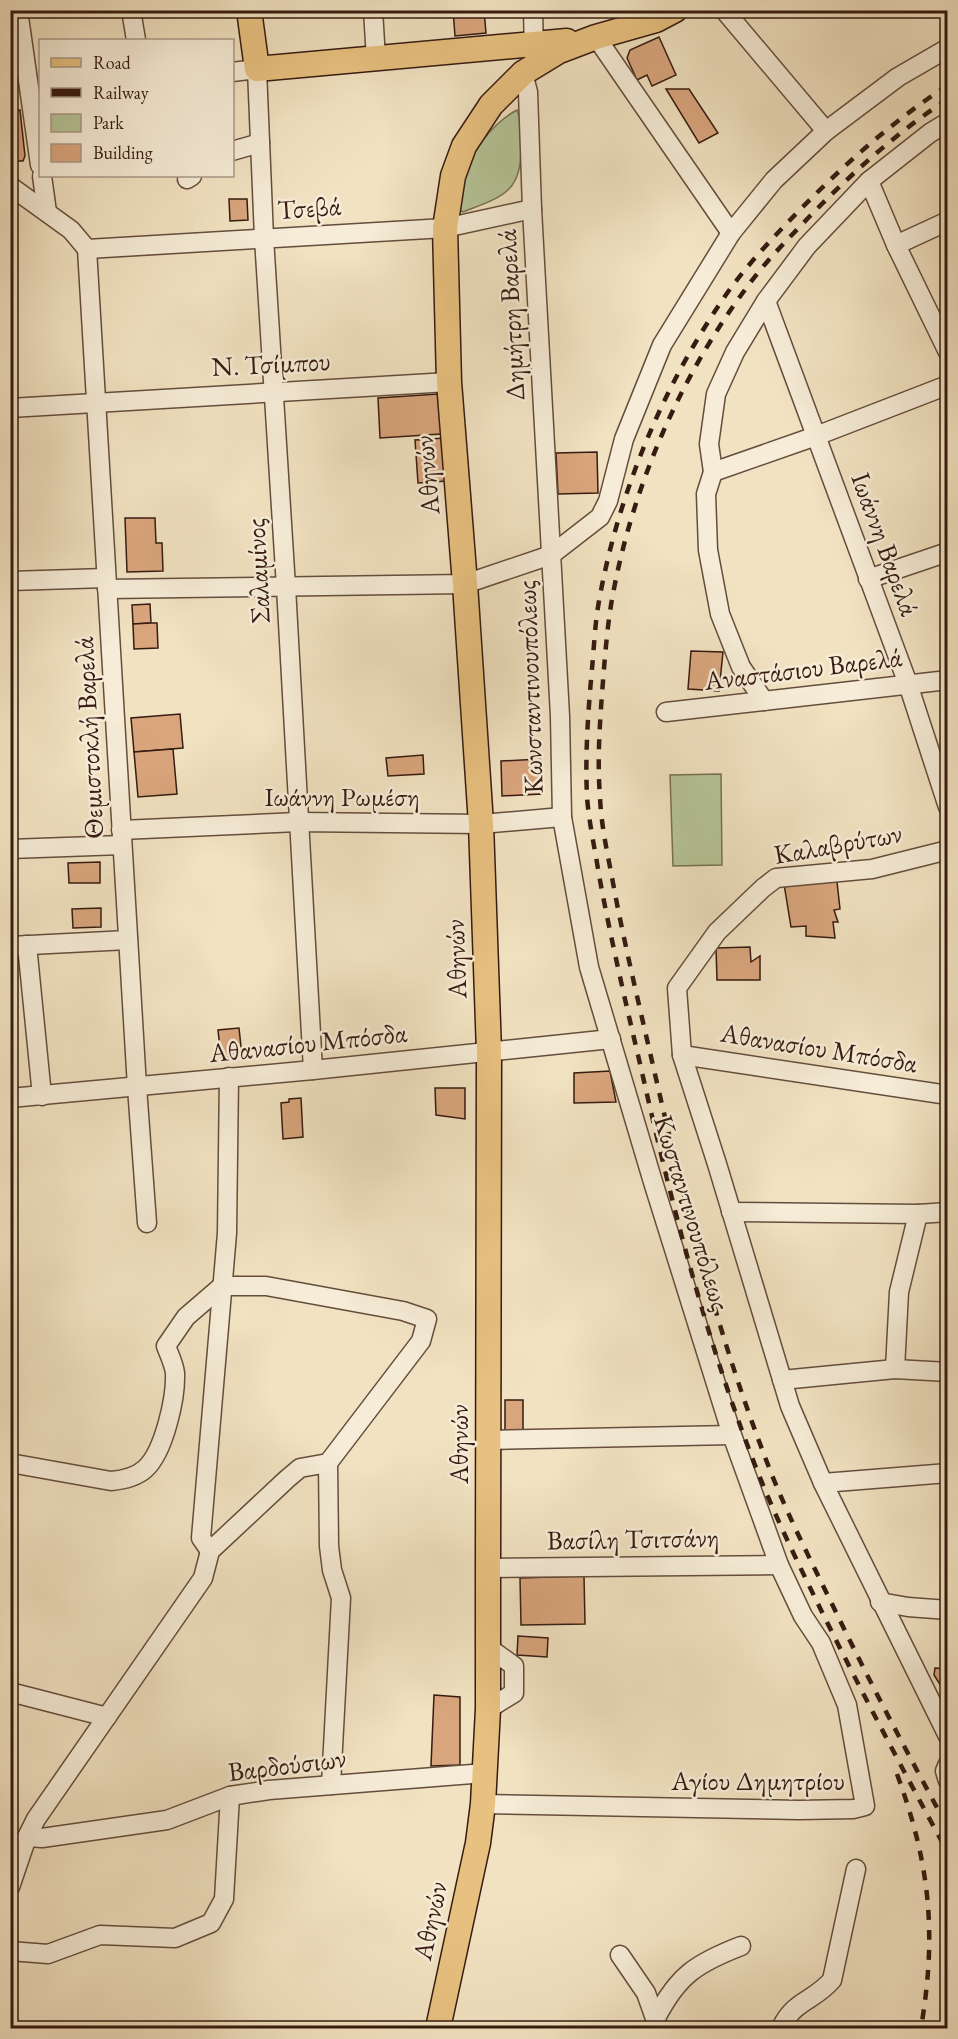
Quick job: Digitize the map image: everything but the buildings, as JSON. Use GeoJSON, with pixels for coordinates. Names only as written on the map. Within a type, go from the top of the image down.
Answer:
{"type":"FeatureCollection","features":[{"type":"Feature","properties":{"kind":"main road"},"geometry":{"type":"LineString","coordinates":[[249,10],[256,69],[493,51],[512,58],[530,61],[596,37],[656,21],[675,10]]}},
{"type":"Feature","properties":{"kind":"main road"},"geometry":{"type":"LineString","coordinates":[[493,51],[505,66],[503,91]]}},
{"type":"Feature","properties":{"kind":"main road","name":"Αθηνών"},"geometry":{"type":"LineString","coordinates":[[438,2028],[478,1843],[485,1773],[489,1648],[489,1052],[481,824],[449,382],[445,228],[457,163],[472,134],[503,91],[530,61]]}},
{"type":"Feature","properties":{"kind":"street"},"geometry":{"type":"LineString","coordinates":[[18,10],[35,91],[39,150]]}},
{"type":"Feature","properties":{"kind":"street"},"geometry":{"type":"LineString","coordinates":[[131,10],[136,39]]}},
{"type":"Feature","properties":{"kind":"street"},"geometry":{"type":"LineString","coordinates":[[373,10],[376,59]]}},
{"type":"Feature","properties":{"kind":"street","name":"Δημήτρη Βαρελά"},"geometry":{"type":"LineString","coordinates":[[533,10],[528,92],[532,209],[551,555]]}},
{"type":"Feature","properties":{"kind":"street"},"geometry":{"type":"LineString","coordinates":[[724,10],[826,131]]}},
{"type":"Feature","properties":{"kind":"street"},"geometry":{"type":"LineString","coordinates":[[596,37],[732,233]]}},
{"type":"Feature","properties":{"kind":"street","name":"Κωνσταντινουπόλεως"},"geometry":{"type":"LineString","coordinates":[[10,580],[286,587],[465,584],[551,555],[600,517],[608,501],[624,439],[662,345],[732,233],[774,180],[826,131],[898,76],[948,48]]}},
{"type":"Feature","properties":{"kind":"street"},"geometry":{"type":"LineString","coordinates":[[234,72],[256,69]]}},
{"type":"Feature","properties":{"kind":"street","name":"Σαλαμίνος"},"geometry":{"type":"LineString","coordinates":[[256,69],[313,1070]]}},
{"type":"Feature","properties":{"kind":"street"},"geometry":{"type":"LineString","coordinates":[[764,701],[741,667],[720,614],[708,550],[706,494],[713,472],[709,444],[716,394],[735,352],[766,301],[807,246],[869,181],[948,123]]}},
{"type":"Feature","properties":{"kind":"street"},"geometry":{"type":"LineString","coordinates":[[234,150],[260,143]]}},
{"type":"Feature","properties":{"kind":"street"},"geometry":{"type":"LineString","coordinates":[[42,177],[47,212]]}},
{"type":"Feature","properties":{"kind":"street"},"geometry":{"type":"LineString","coordinates":[[869,181],[896,245],[948,352]]}},
{"type":"Feature","properties":{"kind":"street"},"geometry":{"type":"LineString","coordinates":[[10,186],[71,230],[87,249]]}},
{"type":"Feature","properties":{"kind":"street","name":"Τσεβά"},"geometry":{"type":"LineString","coordinates":[[87,249],[445,228],[532,209]]}},
{"type":"Feature","properties":{"kind":"street"},"geometry":{"type":"LineString","coordinates":[[896,245],[948,221]]}},
{"type":"Feature","properties":{"kind":"street","name":"Θεμιστοκλή Βαρελά"},"geometry":{"type":"LineString","coordinates":[[87,249],[147,1223]]}},
{"type":"Feature","properties":{"kind":"street","name":"Ιωάννη Βαρελά"},"geometry":{"type":"LineString","coordinates":[[766,301],[908,684],[948,807]]}},
{"type":"Feature","properties":{"kind":"street","name":"N. Τσίμπου"},"geometry":{"type":"LineString","coordinates":[[10,408],[449,382]]}},
{"type":"Feature","properties":{"kind":"street"},"geometry":{"type":"LineString","coordinates":[[713,472],[816,436],[948,385]]}},
{"type":"Feature","properties":{"kind":"street"},"geometry":{"type":"LineString","coordinates":[[868,579],[948,552]]}},
{"type":"Feature","properties":{"kind":"street","name":"Κωνσταντινουπόλεως"},"geometry":{"type":"LineString","coordinates":[[551,555],[560,716],[562,817]]}},
{"type":"Feature","properties":{"kind":"street","name":"Αναστάσιου Βαρελά"},"geometry":{"type":"LineString","coordinates":[[666,712],[948,680]]}},
{"type":"Feature","properties":{"kind":"street","name":"Ιωάννη Ρωμέση"},"geometry":{"type":"LineString","coordinates":[[10,849],[298,822],[481,824],[562,817]]}},
{"type":"Feature","properties":{"kind":"street","name":"Κωσταντινουπόλεως"},"geometry":{"type":"LineString","coordinates":[[562,817],[590,967],[611,1039],[732,1435],[779,1565],[803,1616]]}},
{"type":"Feature","properties":{"kind":"street","name":"Καλαβρύτων"},"geometry":{"type":"LineString","coordinates":[[677,988],[717,932],[776,878],[872,869],[948,850]]}},
{"type":"Feature","properties":{"kind":"street"},"geometry":{"type":"LineString","coordinates":[[42,1096],[19,946],[128,940]]}},
{"type":"Feature","properties":{"kind":"street","name":"Κωσταντινουπόλεως"},"geometry":{"type":"LineString","coordinates":[[677,988],[682,1055],[790,1406],[823,1483],[948,1736]]}},
{"type":"Feature","properties":{"kind":"street","name":"Αθανασίου Μπόσδα"},"geometry":{"type":"LineString","coordinates":[[10,1098],[611,1039]]}},
{"type":"Feature","properties":{"kind":"street","name":"Αθανασίου Μπόσδα"},"geometry":{"type":"LineString","coordinates":[[682,1055],[948,1095]]}},
{"type":"Feature","properties":{"kind":"street"},"geometry":{"type":"LineString","coordinates":[[210,1551],[201,1538],[227,1233],[229,1077]]}},
{"type":"Feature","properties":{"kind":"street"},"geometry":{"type":"LineString","coordinates":[[731,1212],[918,1214],[948,1212]]}},
{"type":"Feature","properties":{"kind":"street"},"geometry":{"type":"LineString","coordinates":[[895,1369],[899,1292],[918,1214]]}},
{"type":"Feature","properties":{"kind":"street"},"geometry":{"type":"LineString","coordinates":[[10,1463],[111,1481],[123,1479],[144,1470],[162,1443],[170,1414],[175,1372],[166,1346],[186,1317],[222,1286],[266,1286],[403,1311],[427,1319],[421,1341],[328,1463],[329,1546],[332,1570],[341,1598],[331,1785]]}},
{"type":"Feature","properties":{"kind":"street"},"geometry":{"type":"LineString","coordinates":[[782,1380],[895,1369],[948,1372]]}},
{"type":"Feature","properties":{"kind":"street"},"geometry":{"type":"LineString","coordinates":[[489,1440],[732,1435]]}},
{"type":"Feature","properties":{"kind":"street"},"geometry":{"type":"LineString","coordinates":[[10,1887],[27,1837],[36,1820],[203,1578],[210,1551],[300,1468],[328,1463]]}},
{"type":"Feature","properties":{"kind":"street"},"geometry":{"type":"LineString","coordinates":[[823,1483],[948,1473]]}},
{"type":"Feature","properties":{"kind":"street","name":"Βασίλη Τσιτσάνη"},"geometry":{"type":"LineString","coordinates":[[488,1568],[779,1565]]}},
{"type":"Feature","properties":{"kind":"street"},"geometry":{"type":"LineString","coordinates":[[880,1602],[948,1610]]}},
{"type":"Feature","properties":{"kind":"street","name":"Αγίου Δημητρίου"},"geometry":{"type":"LineString","coordinates":[[483,1804],[799,1810],[853,1809],[865,1806],[847,1705],[820,1643],[803,1616]]}},
{"type":"Feature","properties":{"kind":"street"},"geometry":{"type":"LineString","coordinates":[[10,1692],[106,1717]]}},
{"type":"Feature","properties":{"kind":"street"},"geometry":{"type":"LineString","coordinates":[[948,1764],[945,1771],[948,1781]]}},
{"type":"Feature","properties":{"kind":"street","name":"Βαρδούσιων"},"geometry":{"type":"LineString","coordinates":[[27,1837],[42,1838],[167,1820],[230,1796],[269,1790],[485,1773]]}},
{"type":"Feature","properties":{"kind":"street"},"geometry":{"type":"LineString","coordinates":[[10,1951],[48,1954],[100,1935],[175,1938],[211,1923],[224,1899],[230,1796]]}},
{"type":"Feature","properties":{"kind":"street"},"geometry":{"type":"LineString","coordinates":[[781,2028],[797,2005],[823,1990],[832,1980],[856,1869]]}},
{"type":"Feature","properties":{"kind":"street"},"geometry":{"type":"LineString","coordinates":[[657,2023],[668,1995],[694,1968],[711,1958],[741,1946]]}},
{"type":"Feature","properties":{"kind":"street"},"geometry":{"type":"LineString","coordinates":[[620,1955],[646,1993],[657,2023]]}},
{"type":"Feature","properties":{"kind":"green space"},"geometry":{"type":"Polygon","coordinates":[[[517,110],[521,128],[520,162],[513,184],[498,197],[463,212],[460,210],[461,188],[470,160],[491,131],[517,110]]]}},
{"type":"Feature","properties":{"kind":"green space"},"geometry":{"type":"Polygon","coordinates":[[[721,774],[722,865],[673,866],[670,775],[721,774]]]}},
{"type":"Feature","properties":{"kind":"railway"},"geometry":{"type":"LineString","coordinates":[[948,85],[866,148],[809,200],[772,239],[729,291],[679,371],[630,483],[607,561],[596,626],[586,765],[591,826],[619,972],[677,1218],[720,1368],[755,1465],[794,1555],[867,1701],[948,1853]]}},
{"type":"Feature","properties":{"kind":"railway"},"geometry":{"type":"LineString","coordinates":[[948,99],[911,125],[858,169],[776,252],[730,310],[684,389],[646,473],[620,561],[606,643],[599,768],[604,834],[631,971],[690,1217],[732,1362],[765,1457],[797,1532],[875,1690],[948,1828]]}},
{"type":"Feature","properties":{"kind":"railway"},"geometry":{"type":"LineString","coordinates":[[897,1774],[917,1838],[927,1899],[929,1961],[921,2028]]}}]}
